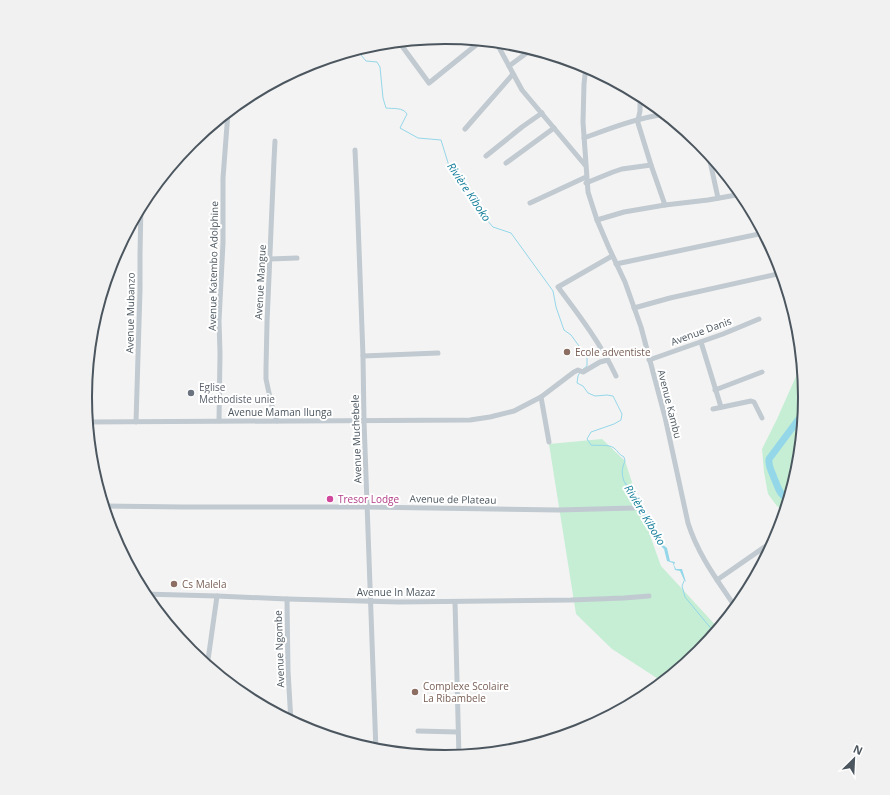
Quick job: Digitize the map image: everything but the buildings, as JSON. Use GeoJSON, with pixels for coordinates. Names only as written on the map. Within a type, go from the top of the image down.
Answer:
{"type":"FeatureCollection","features":[{"type":"Feature","properties":{"kind":"street"},"geometry":{"type":"LineString","coordinates":[[402,47],[429,83],[475,46]]}},
{"type":"Feature","properties":{"kind":"street"},"geometry":{"type":"LineString","coordinates":[[499,48],[522,90],[586,166]]}},
{"type":"Feature","properties":{"kind":"street"},"geometry":{"type":"LineString","coordinates":[[508,66],[525,54]]}},
{"type":"Feature","properties":{"kind":"street","name":"Avenue Kambu"},"geometry":{"type":"LineString","coordinates":[[585,73],[582,122],[586,183],[590,198],[612,256],[625,282],[650,360],[665,417],[688,523],[697,547],[732,603]]}},
{"type":"Feature","properties":{"kind":"street"},"geometry":{"type":"LineString","coordinates":[[464,129],[513,74]]}},
{"type":"Feature","properties":{"kind":"street"},"geometry":{"type":"LineString","coordinates":[[640,103],[638,120],[642,138],[665,205]]}},
{"type":"Feature","properties":{"kind":"street"},"geometry":{"type":"LineString","coordinates":[[486,156],[542,113]]}},
{"type":"Feature","properties":{"kind":"street"},"geometry":{"type":"LineString","coordinates":[[584,138],[619,125],[658,116]]}},
{"type":"Feature","properties":{"kind":"street","name":"Avenue Katembo Adolphine"},"geometry":{"type":"LineString","coordinates":[[219,421],[219,321],[224,243],[223,174],[227,119]]}},
{"type":"Feature","properties":{"kind":"street"},"geometry":{"type":"LineString","coordinates":[[506,163],[554,128]]}},
{"type":"Feature","properties":{"kind":"street","name":"Avenue Mangue"},"geometry":{"type":"LineString","coordinates":[[276,141],[267,323],[266,379],[272,406],[278,421]]}},
{"type":"Feature","properties":{"kind":"street"},"geometry":{"type":"LineString","coordinates":[[575,153],[584,147]]}},
{"type":"Feature","properties":{"kind":"street","name":"Avenue Muchebele"},"geometry":{"type":"LineString","coordinates":[[355,150],[376,744]]}},
{"type":"Feature","properties":{"kind":"street"},"geometry":{"type":"LineString","coordinates":[[710,164],[718,198]]}},
{"type":"Feature","properties":{"kind":"street"},"geometry":{"type":"LineString","coordinates":[[586,183],[622,169],[652,165]]}},
{"type":"Feature","properties":{"kind":"street"},"geometry":{"type":"LineString","coordinates":[[530,203],[586,177]]}},
{"type":"Feature","properties":{"kind":"street"},"geometry":{"type":"LineString","coordinates":[[598,220],[624,212],[735,195]]}},
{"type":"Feature","properties":{"kind":"street","name":"Avenue Mubanzo"},"geometry":{"type":"LineString","coordinates":[[136,422],[141,218]]}},
{"type":"Feature","properties":{"kind":"street"},"geometry":{"type":"LineString","coordinates":[[616,264],[758,234]]}},
{"type":"Feature","properties":{"kind":"street"},"geometry":{"type":"LineString","coordinates":[[612,256],[558,287],[608,360],[616,376]]}},
{"type":"Feature","properties":{"kind":"street"},"geometry":{"type":"LineString","coordinates":[[270,259],[297,258]]}},
{"type":"Feature","properties":{"kind":"street"},"geometry":{"type":"LineString","coordinates":[[634,308],[670,298],[776,274]]}},
{"type":"Feature","properties":{"kind":"street","name":"Avenue Danis"},"geometry":{"type":"LineString","coordinates":[[650,360],[724,334],[759,319]]}},
{"type":"Feature","properties":{"kind":"street"},"geometry":{"type":"LineString","coordinates":[[701,342],[721,407]]}},
{"type":"Feature","properties":{"kind":"street"},"geometry":{"type":"LineString","coordinates":[[363,356],[438,353]]}},
{"type":"Feature","properties":{"kind":"street","name":"Avenue Maman Ilunga"},"geometry":{"type":"LineString","coordinates":[[92,422],[470,420],[508,413],[541,397],[574,372],[578,370],[580,372],[588,370],[600,362],[608,360]]}},
{"type":"Feature","properties":{"kind":"street"},"geometry":{"type":"LineString","coordinates":[[715,390],[762,372]]}},
{"type":"Feature","properties":{"kind":"street"},"geometry":{"type":"LineString","coordinates":[[541,397],[549,442]]}},
{"type":"Feature","properties":{"kind":"street"},"geometry":{"type":"LineString","coordinates":[[713,409],[751,401],[754,402],[762,418]]}},
{"type":"Feature","properties":{"kind":"street","name":"Avenue de Plateau"},"geometry":{"type":"LineString","coordinates":[[109,506],[367,507],[558,510],[634,508]]}},
{"type":"Feature","properties":{"kind":"street"},"geometry":{"type":"LineString","coordinates":[[717,580],[766,546]]}},
{"type":"Feature","properties":{"kind":"street","name":"Avenue In Mazaz"},"geometry":{"type":"LineString","coordinates":[[151,594],[371,602],[455,602],[624,598],[649,596]]}},
{"type":"Feature","properties":{"kind":"street"},"geometry":{"type":"LineString","coordinates":[[208,659],[217,596]]}},
{"type":"Feature","properties":{"kind":"street","name":"Avenue Ngombe"},"geometry":{"type":"LineString","coordinates":[[287,599],[288,671],[291,716]]}},
{"type":"Feature","properties":{"kind":"street"},"geometry":{"type":"LineString","coordinates":[[455,602],[459,750]]}},
{"type":"Feature","properties":{"kind":"street"},"geometry":{"type":"LineString","coordinates":[[418,731],[458,732]]}},
{"type":"Feature","properties":{"kind":"green space"},"geometry":{"type":"Polygon","coordinates":[[[798,372],[798,421],[792,466],[781,508],[777,506],[768,494],[762,449],[798,372]]]}},
{"type":"Feature","properties":{"kind":"green space"},"geometry":{"type":"Polygon","coordinates":[[[602,439],[625,461],[661,566],[716,625],[695,647],[658,679],[612,649],[576,614],[549,444],[602,439]]]}},
{"type":"Feature","properties":{"kind":"water"},"geometry":{"type":"Polygon","coordinates":[[[623,480],[635,500],[648,517],[662,544],[667,548],[670,561],[675,562],[674,565],[676,569],[682,569],[686,582],[680,571],[675,570],[673,563],[667,561],[664,549],[658,543],[649,524],[635,502],[633,502],[623,480]]]}},
{"type":"Feature","properties":{"kind":"waterway","name":"Rivière Kiboko"},"geometry":{"type":"LineString","coordinates":[[361,55],[366,61],[377,62],[380,67],[383,98],[386,108],[400,109],[407,114],[400,128],[418,138],[441,140],[449,166],[459,173],[479,211],[493,227],[511,233],[553,291],[556,307],[564,330],[571,335],[587,357],[587,366],[582,370]]}},
{"type":"Feature","properties":{"kind":"waterway","name":"Rivière Kiboko"},"geometry":{"type":"LineString","coordinates":[[580,372],[577,383],[583,386],[588,393],[595,396],[613,396],[622,414],[621,420],[591,432],[587,439],[591,445],[612,447],[624,457],[625,461],[622,473],[624,481]]}},
{"type":"Feature","properties":{"kind":"waterway"},"geometry":{"type":"LineString","coordinates":[[784,496],[779,491],[770,467],[769,459],[798,420]]}},
{"type":"Feature","properties":{"kind":"waterway","name":"Rivière Kiboko"},"geometry":{"type":"LineString","coordinates":[[684,581],[682,586],[685,597],[712,630]]}},
{"type":"Feature","properties":{"kind":"place","name":"Ecole adventiste"},"geometry":{"type":"Point","coordinates":[567,352]}},
{"type":"Feature","properties":{"kind":"place","name":"Eglise Methodiste unie"},"geometry":{"type":"Point","coordinates":[191,393]}},
{"type":"Feature","properties":{"kind":"place","name":"Tresor Lodge"},"geometry":{"type":"Point","coordinates":[330,499]}},
{"type":"Feature","properties":{"kind":"place","name":"Cs Malela"},"geometry":{"type":"Point","coordinates":[174,584]}},
{"type":"Feature","properties":{"kind":"place","name":"Complexe Scolaire La Ribambele"},"geometry":{"type":"Point","coordinates":[415,692]}}]}
